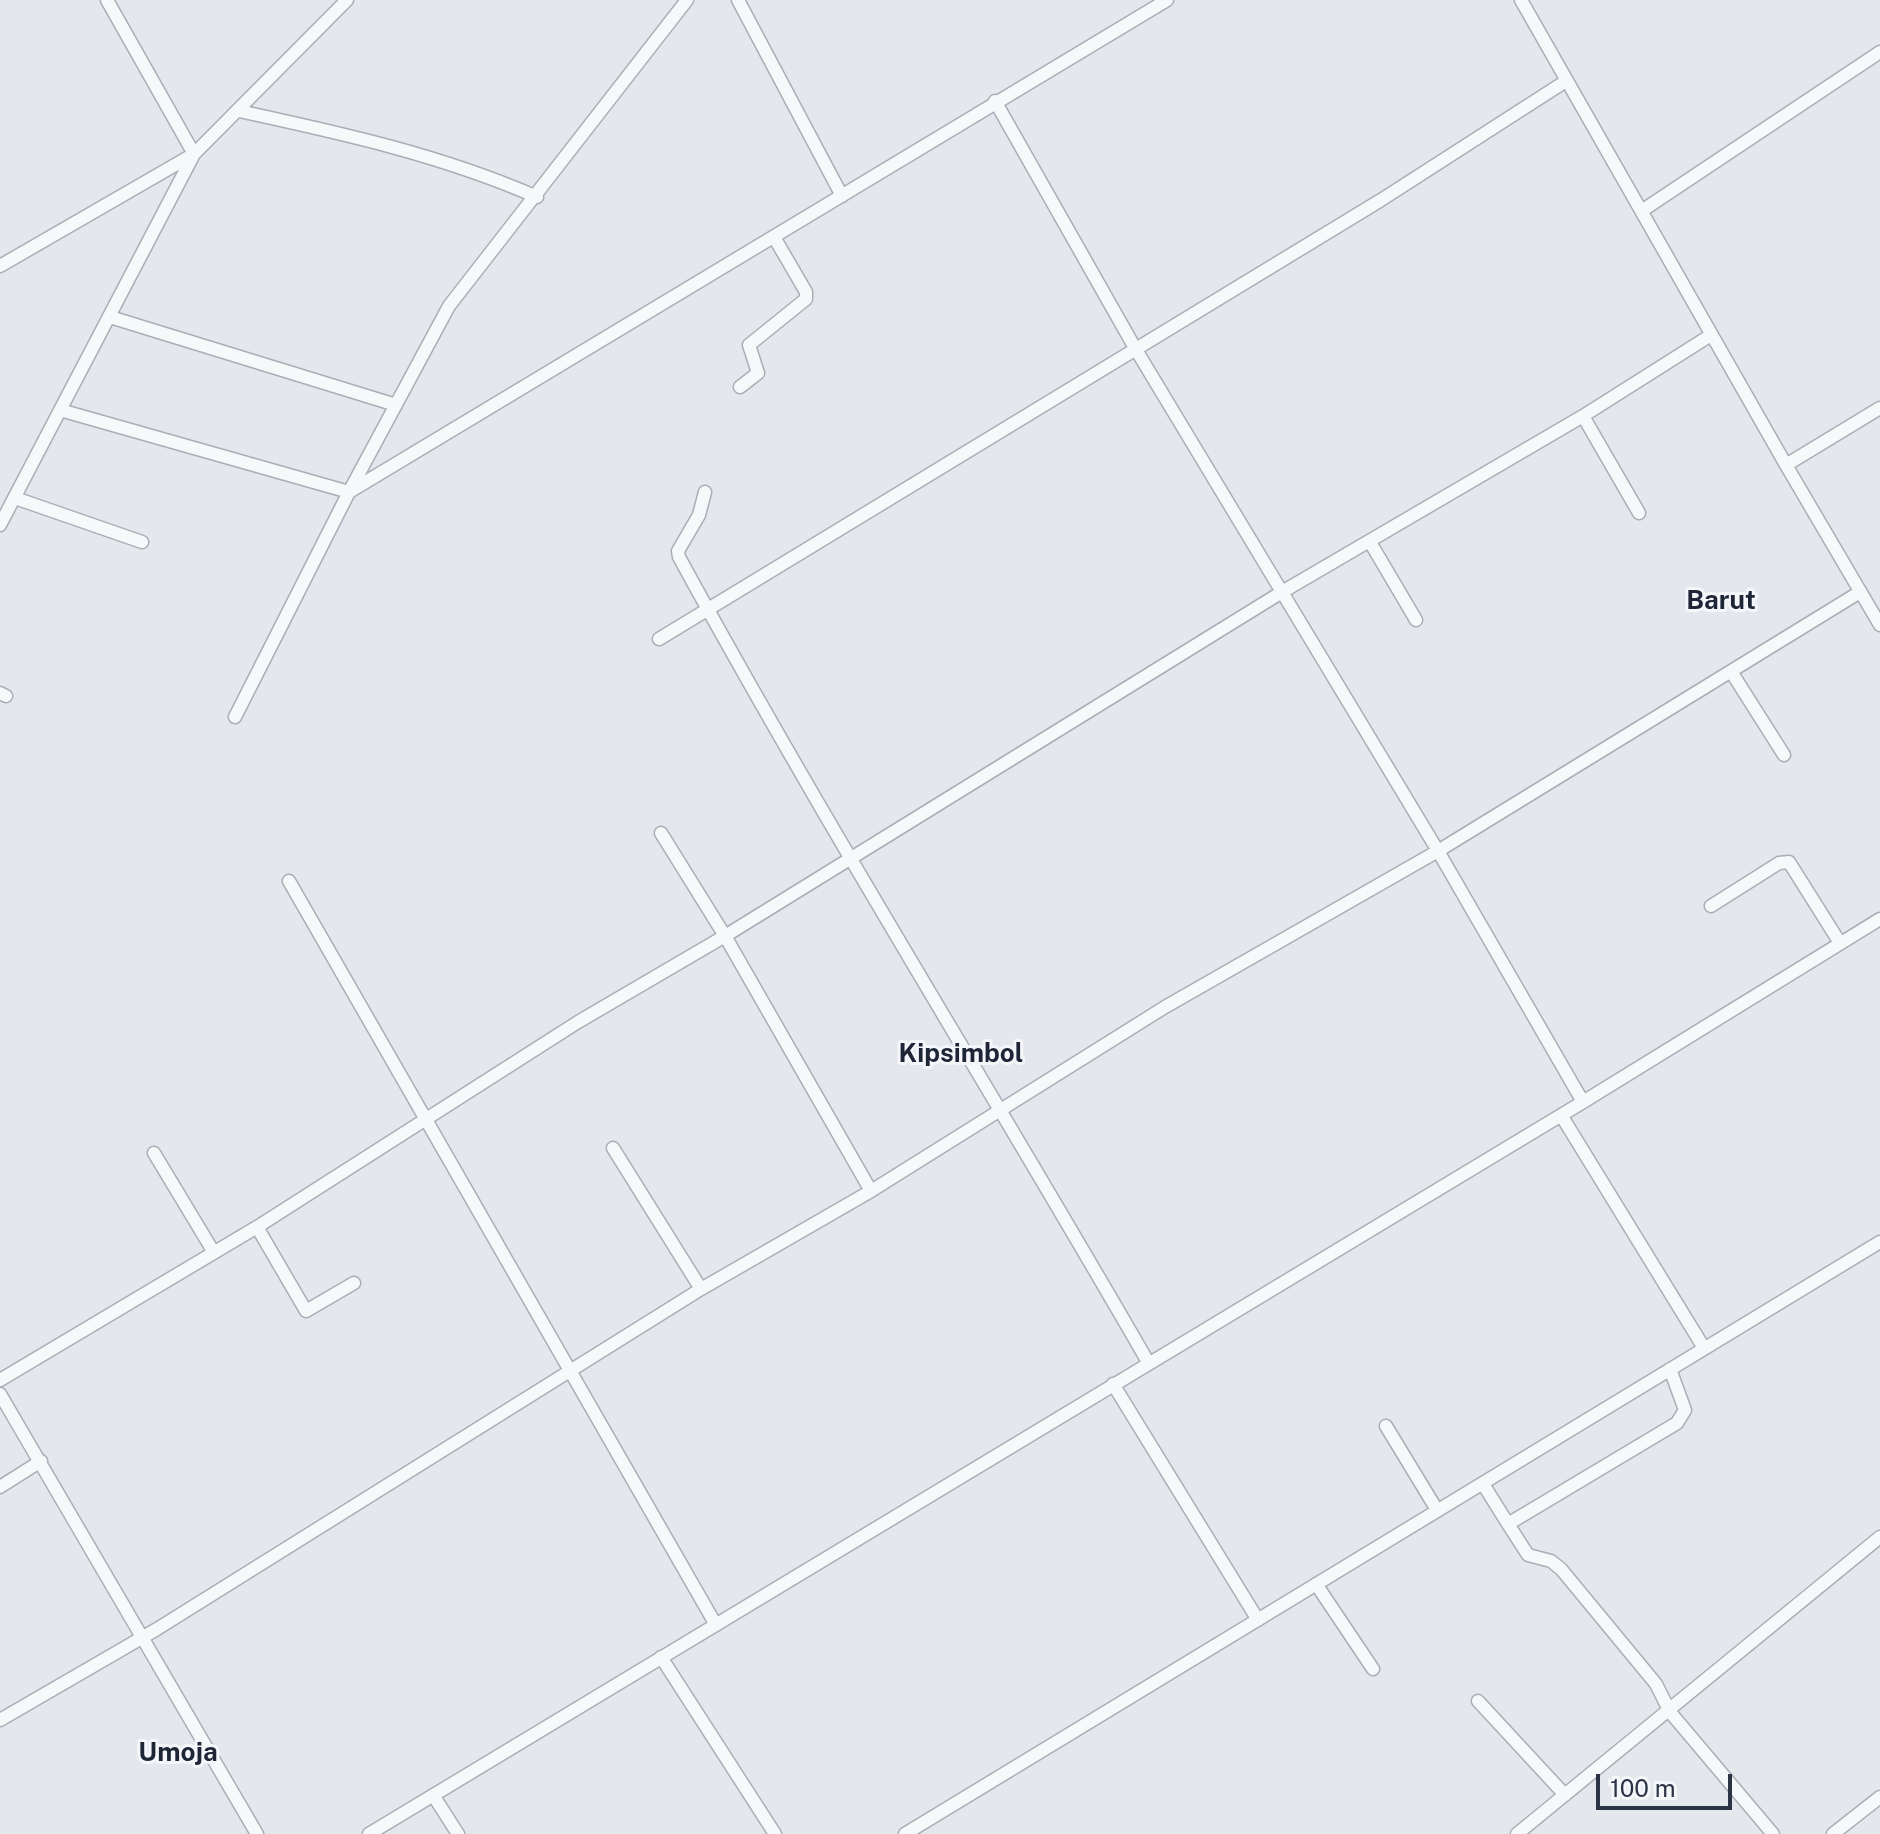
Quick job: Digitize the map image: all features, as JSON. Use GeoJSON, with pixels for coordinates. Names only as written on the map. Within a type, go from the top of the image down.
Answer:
{"type":"FeatureCollection","features":[{"type":"Feature","properties":{"kind":"street"},"geometry":{"type":"LineString","coordinates":[[107,0],[194,154]]}},
{"type":"Feature","properties":{"kind":"street"},"geometry":{"type":"LineString","coordinates":[[0,266],[194,154],[347,0]]}},
{"type":"Feature","properties":{"kind":"street"},"geometry":{"type":"LineString","coordinates":[[235,717],[349,492],[457,294],[537,197],[687,0]]}},
{"type":"Feature","properties":{"kind":"street"},"geometry":{"type":"LineString","coordinates":[[738,0],[842,196]]}},
{"type":"Feature","properties":{"kind":"street"},"geometry":{"type":"LineString","coordinates":[[60,410],[349,492],[1167,0]]}},
{"type":"Feature","properties":{"kind":"street"},"geometry":{"type":"LineString","coordinates":[[1521,0],[1880,625]]}},
{"type":"Feature","properties":{"kind":"street"},"geometry":{"type":"LineString","coordinates":[[1643,210],[1880,52]]}},
{"type":"Feature","properties":{"kind":"street"},"geometry":{"type":"LineString","coordinates":[[659,639],[1381,200],[1566,81]]}},
{"type":"Feature","properties":{"kind":"street"},"geometry":{"type":"LineString","coordinates":[[995,101],[1135,348],[1438,851],[1583,1102]]}},
{"type":"Feature","properties":{"kind":"street"},"geometry":{"type":"LineString","coordinates":[[239,111],[357,136],[476,170],[537,197]]}},
{"type":"Feature","properties":{"kind":"street"},"geometry":{"type":"LineString","coordinates":[[0,525],[194,154]]}},
{"type":"Feature","properties":{"kind":"street"},"geometry":{"type":"LineString","coordinates":[[740,387],[758,373],[749,345],[806,299],[806,292],[774,237]]}},
{"type":"Feature","properties":{"kind":"street"},"geometry":{"type":"LineString","coordinates":[[110,317],[396,405]]}},
{"type":"Feature","properties":{"kind":"street"},"geometry":{"type":"LineString","coordinates":[[0,1380],[257,1227],[578,1022],[725,936],[1282,592],[1583,416],[1711,335]]}},
{"type":"Feature","properties":{"kind":"street"},"geometry":{"type":"LineString","coordinates":[[1786,465],[1880,408]]}},
{"type":"Feature","properties":{"kind":"street"},"geometry":{"type":"LineString","coordinates":[[1583,416],[1639,513]]}},
{"type":"Feature","properties":{"kind":"street"},"geometry":{"type":"LineString","coordinates":[[705,492],[699,515],[678,551],[708,610],[1148,1362]]}},
{"type":"Feature","properties":{"kind":"street"},"geometry":{"type":"LineString","coordinates":[[15,498],[142,542]]}},
{"type":"Feature","properties":{"kind":"street"},"geometry":{"type":"LineString","coordinates":[[1370,542],[1416,620]]}},
{"type":"Feature","properties":{"kind":"street"},"geometry":{"type":"LineString","coordinates":[[0,1720],[145,1636],[701,1289],[871,1191],[1165,1007],[1438,851],[1860,592]]}},
{"type":"Feature","properties":{"kind":"street"},"geometry":{"type":"LineString","coordinates":[[1732,673],[1784,755]]}},
{"type":"Feature","properties":{"kind":"street"},"geometry":{"type":"LineString","coordinates":[[661,833],[725,936],[871,1191]]}},
{"type":"Feature","properties":{"kind":"street"},"geometry":{"type":"LineString","coordinates":[[1711,906],[1779,863],[1789,862],[1840,943]]}},
{"type":"Feature","properties":{"kind":"street"},"geometry":{"type":"LineString","coordinates":[[289,881],[716,1625]]}},
{"type":"Feature","properties":{"kind":"street"},"geometry":{"type":"LineString","coordinates":[[369,1834],[1583,1102],[1880,919]]}},
{"type":"Feature","properties":{"kind":"street"},"geometry":{"type":"LineString","coordinates":[[1561,1115],[1704,1348]]}},
{"type":"Feature","properties":{"kind":"street"},"geometry":{"type":"LineString","coordinates":[[613,1148],[701,1289]]}},
{"type":"Feature","properties":{"kind":"street"},"geometry":{"type":"LineString","coordinates":[[154,1153],[213,1251]]}},
{"type":"Feature","properties":{"kind":"street"},"geometry":{"type":"LineString","coordinates":[[257,1227],[306,1311],[354,1283]]}},
{"type":"Feature","properties":{"kind":"street"},"geometry":{"type":"LineString","coordinates":[[905,1834],[1880,1242]]}},
{"type":"Feature","properties":{"kind":"street"},"geometry":{"type":"LineString","coordinates":[[1508,1524],[1677,1423],[1685,1410],[1670,1369]]}},
{"type":"Feature","properties":{"kind":"street"},"geometry":{"type":"LineString","coordinates":[[1113,1384],[1258,1620]]}},
{"type":"Feature","properties":{"kind":"street"},"geometry":{"type":"LineString","coordinates":[[0,1394],[145,1636],[257,1834]]}},
{"type":"Feature","properties":{"kind":"street"},"geometry":{"type":"LineString","coordinates":[[1386,1426],[1437,1510]]}},
{"type":"Feature","properties":{"kind":"street"},"geometry":{"type":"LineString","coordinates":[[0,1487],[41,1461]]}},
{"type":"Feature","properties":{"kind":"street"},"geometry":{"type":"LineString","coordinates":[[1483,1484],[1528,1555],[1551,1561],[1561,1569],[1656,1684],[1670,1712],[1773,1834]]}},
{"type":"Feature","properties":{"kind":"street"},"geometry":{"type":"LineString","coordinates":[[1517,1834],[1670,1712],[1880,1537]]}},
{"type":"Feature","properties":{"kind":"street"},"geometry":{"type":"LineString","coordinates":[[1316,1584],[1373,1669]]}},
{"type":"Feature","properties":{"kind":"street"},"geometry":{"type":"LineString","coordinates":[[661,1657],[775,1834]]}},
{"type":"Feature","properties":{"kind":"street"},"geometry":{"type":"LineString","coordinates":[[1478,1701],[1565,1795]]}},
{"type":"Feature","properties":{"kind":"street"},"geometry":{"type":"LineString","coordinates":[[433,1795],[458,1834]]}},
{"type":"Feature","properties":{"kind":"street"},"geometry":{"type":"LineString","coordinates":[[1833,1834],[1880,1797]]}},
{"type":"Feature","properties":{"kind":"district","name":"Barut"},"geometry":{"type":"Point","coordinates":[1721,601]}},
{"type":"Feature","properties":{"kind":"district","name":"Kipsimbol"},"geometry":{"type":"Point","coordinates":[961,1054]}},
{"type":"Feature","properties":{"kind":"district","name":"Umoja"},"geometry":{"type":"Point","coordinates":[178,1753]}}]}
